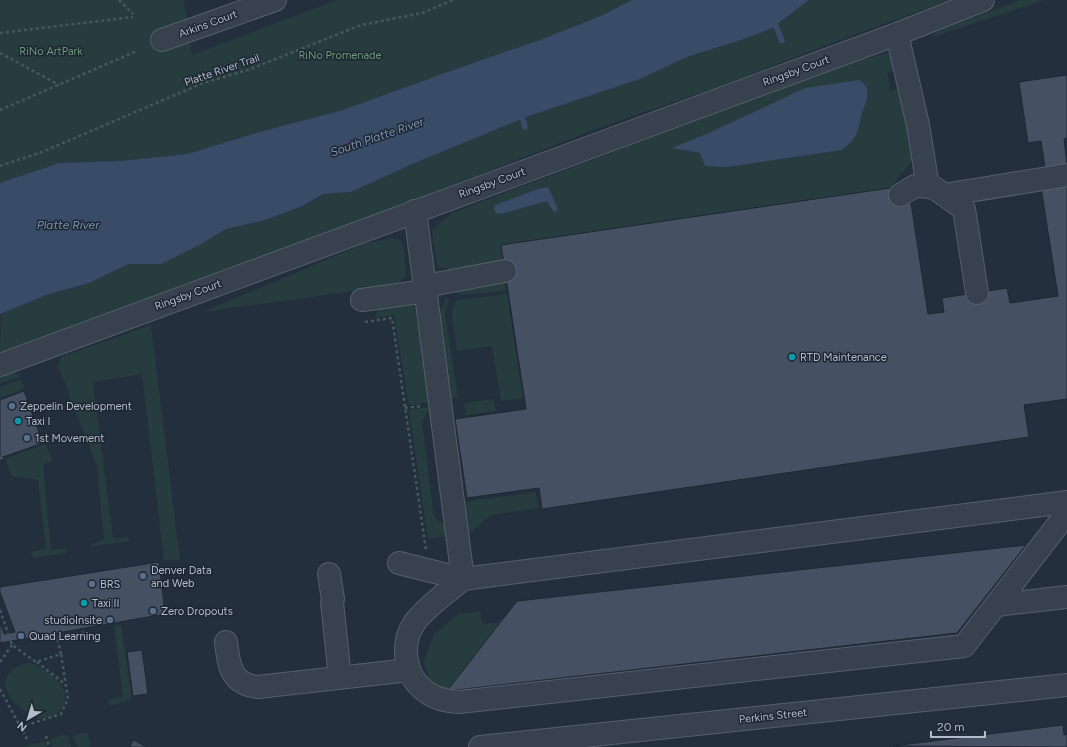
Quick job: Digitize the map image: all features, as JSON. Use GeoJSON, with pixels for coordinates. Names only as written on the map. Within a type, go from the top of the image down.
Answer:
{"type":"FeatureCollection","features":[{"type":"Feature","properties":{"kind":"street","name":"Arkins Court"},"geometry":{"type":"LineString","coordinates":[[162,40],[275,0]]}},
{"type":"Feature","properties":{"kind":"street","name":"Ringsby Court"},"geometry":{"type":"LineString","coordinates":[[0,365],[31,362],[415,211],[897,34],[983,0]]}},
{"type":"Feature","properties":{"kind":"street"},"geometry":{"type":"LineString","coordinates":[[897,34],[918,125],[936,191],[964,210],[977,292]]}},
{"type":"Feature","properties":{"kind":"street"},"geometry":{"type":"LineString","coordinates":[[900,195],[914,186],[936,191],[1067,175]]}},
{"type":"Feature","properties":{"kind":"street"},"geometry":{"type":"LineString","coordinates":[[415,211],[463,579]]}},
{"type":"Feature","properties":{"kind":"street"},"geometry":{"type":"LineString","coordinates":[[362,300],[425,289],[505,271]]}},
{"type":"Feature","properties":{"kind":"street"},"geometry":{"type":"LineString","coordinates":[[399,563],[463,579],[1067,502]]}},
{"type":"Feature","properties":{"kind":"street"},"geometry":{"type":"LineString","coordinates":[[463,579],[423,614],[413,626],[409,633],[406,650],[406,658],[410,670],[420,686],[431,695],[442,700],[459,702],[964,646],[1067,513]]}},
{"type":"Feature","properties":{"kind":"street"},"geometry":{"type":"LineString","coordinates":[[329,574],[340,678]]}},
{"type":"Feature","properties":{"kind":"street"},"geometry":{"type":"LineString","coordinates":[[996,605],[1067,597]]}},
{"type":"Feature","properties":{"kind":"street"},"geometry":{"type":"LineString","coordinates":[[226,642],[232,672],[244,684],[251,686],[258,687],[410,670]]}},
{"type":"Feature","properties":{"kind":"street","name":"Perkins Street"},"geometry":{"type":"LineString","coordinates":[[480,747],[1067,685]]}},
{"type":"Feature","properties":{"kind":"path"},"geometry":{"type":"LineString","coordinates":[[0,33],[133,15],[119,0]]}},
{"type":"Feature","properties":{"kind":"path","name":"Platte River Trail"},"geometry":{"type":"LineString","coordinates":[[0,166],[42,152],[203,83],[248,70],[361,25],[422,13],[453,0]]}},
{"type":"Feature","properties":{"kind":"path"},"geometry":{"type":"LineString","coordinates":[[0,110],[137,51]]}},
{"type":"Feature","properties":{"kind":"path"},"geometry":{"type":"LineString","coordinates":[[0,53],[59,85]]}},
{"type":"Feature","properties":{"kind":"path"},"geometry":{"type":"LineString","coordinates":[[365,322],[392,318],[429,570]]}},
{"type":"Feature","properties":{"kind":"path"},"geometry":{"type":"LineString","coordinates":[[0,610],[8,633]]}},
{"type":"Feature","properties":{"kind":"path"},"geometry":{"type":"LineString","coordinates":[[21,727],[61,714],[68,699],[57,637],[87,632]]}},
{"type":"Feature","properties":{"kind":"path"},"geometry":{"type":"LineString","coordinates":[[11,641],[12,645],[66,685]]}},
{"type":"Feature","properties":{"kind":"path"},"geometry":{"type":"LineString","coordinates":[[0,662],[12,645]]}},
{"type":"Feature","properties":{"kind":"path"},"geometry":{"type":"LineString","coordinates":[[36,662],[61,654]]}},
{"type":"Feature","properties":{"kind":"path"},"geometry":{"type":"LineString","coordinates":[[0,688],[28,741]]}},
{"type":"Feature","properties":{"kind":"path"},"geometry":{"type":"LineString","coordinates":[[46,736],[49,747]]}},
{"type":"Feature","properties":{"kind":"green space","name":"RiNo Promenade"},"geometry":{"type":"Polygon","coordinates":[[[0,0],[184,0],[192,55],[337,0],[632,0],[603,15],[540,40],[343,110],[263,131],[187,154],[120,161],[59,163],[0,183],[0,0]]]}},
{"type":"Feature","properties":{"kind":"green space"},"geometry":{"type":"Polygon","coordinates":[[[809,0],[950,0],[829,44],[735,81],[596,129],[275,254],[0,354],[1,314],[49,294],[89,283],[129,264],[161,264],[201,244],[226,229],[265,219],[300,207],[326,194],[351,192],[417,162],[529,116],[640,79],[687,57],[747,38],[771,28],[809,0]]]}},
{"type":"Feature","properties":{"kind":"green space"},"geometry":{"type":"Polygon","coordinates":[[[1021,0],[1046,0],[932,37],[937,31],[1021,0]]]}},
{"type":"Feature","properties":{"kind":"green space"},"geometry":{"type":"Polygon","coordinates":[[[888,53],[894,57],[899,70],[887,72],[890,90],[902,88],[913,160],[890,188],[501,245],[504,266],[453,271],[447,268],[439,267],[436,261],[432,230],[452,213],[859,59],[866,59],[888,53]]]}},
{"type":"Feature","properties":{"kind":"green space"},"geometry":{"type":"Polygon","coordinates":[[[394,238],[401,241],[404,248],[406,275],[397,285],[203,312],[366,243],[394,238]]]}},
{"type":"Feature","properties":{"kind":"green space"},"geometry":{"type":"Polygon","coordinates":[[[504,280],[506,291],[461,295],[455,291],[504,280]]]}},
{"type":"Feature","properties":{"kind":"green space"},"geometry":{"type":"Polygon","coordinates":[[[507,294],[523,398],[501,401],[492,346],[457,351],[452,309],[457,300],[507,294]]]}},
{"type":"Feature","properties":{"kind":"green space"},"geometry":{"type":"Polygon","coordinates":[[[446,298],[449,301],[445,314],[458,397],[449,399],[439,313],[446,298]]]}},
{"type":"Feature","properties":{"kind":"green space"},"geometry":{"type":"Polygon","coordinates":[[[410,304],[415,309],[429,402],[409,405],[394,315],[376,318],[375,313],[380,308],[410,304]]]}},
{"type":"Feature","properties":{"kind":"green space"},"geometry":{"type":"Polygon","coordinates":[[[151,325],[180,560],[164,560],[142,374],[93,382],[113,538],[128,537],[129,541],[92,546],[91,544],[104,540],[97,466],[58,366],[61,357],[151,325]]]}},
{"type":"Feature","properties":{"kind":"green space"},"geometry":{"type":"Polygon","coordinates":[[[13,372],[21,376],[0,384],[0,377],[13,372]]]}},
{"type":"Feature","properties":{"kind":"green space"},"geometry":{"type":"Polygon","coordinates":[[[21,379],[24,389],[0,398],[0,387],[21,379]]]}},
{"type":"Feature","properties":{"kind":"green space"},"geometry":{"type":"Polygon","coordinates":[[[494,399],[496,411],[466,415],[464,403],[494,399]]]}},
{"type":"Feature","properties":{"kind":"green space"},"geometry":{"type":"Polygon","coordinates":[[[430,407],[422,421],[434,517],[447,527],[448,536],[428,539],[409,410],[430,407]]]}},
{"type":"Feature","properties":{"kind":"green space"},"geometry":{"type":"Polygon","coordinates":[[[45,444],[53,460],[43,465],[51,550],[66,548],[67,553],[33,558],[31,552],[46,549],[38,480],[12,476],[5,459],[45,444]]]}},
{"type":"Feature","properties":{"kind":"green space"},"geometry":{"type":"Polygon","coordinates":[[[536,492],[538,508],[491,515],[469,534],[464,502],[536,492]]]}},
{"type":"Feature","properties":{"kind":"green space"},"geometry":{"type":"Polygon","coordinates":[[[480,611],[482,624],[497,623],[506,615],[447,691],[432,688],[424,662],[434,635],[458,614],[480,611]]]}},
{"type":"Feature","properties":{"kind":"green space"},"geometry":{"type":"Polygon","coordinates":[[[121,625],[132,699],[110,706],[108,700],[123,697],[114,626],[121,625]]]}},
{"type":"Feature","properties":{"kind":"green space"},"geometry":{"type":"Polygon","coordinates":[[[30,663],[44,670],[58,681],[65,694],[65,702],[61,709],[56,714],[48,718],[40,718],[29,713],[9,696],[7,691],[6,680],[11,671],[19,666],[30,663]]]}},
{"type":"Feature","properties":{"kind":"green space"},"geometry":{"type":"Polygon","coordinates":[[[88,732],[90,747],[78,747],[72,736],[88,732]]]}},
{"type":"Feature","properties":{"kind":"green space"},"geometry":{"type":"Polygon","coordinates":[[[67,734],[71,747],[52,747],[50,739],[67,734]]]}},
{"type":"Feature","properties":{"kind":"green space"},"geometry":{"type":"Polygon","coordinates":[[[45,741],[47,747],[23,747],[45,741]]]}},
{"type":"Feature","properties":{"kind":"water","name":"Platte River"},"geometry":{"type":"Polygon","coordinates":[[[632,0],[809,0],[772,28],[747,38],[687,57],[640,79],[529,116],[417,162],[351,192],[324,194],[300,207],[265,220],[226,229],[201,244],[161,264],[129,264],[89,283],[49,294],[0,314],[0,183],[59,163],[120,161],[187,154],[263,131],[343,110],[540,40],[603,15],[632,0]]]}},
{"type":"Feature","properties":{"kind":"water"},"geometry":{"type":"Polygon","coordinates":[[[859,80],[866,87],[866,100],[856,136],[842,150],[727,167],[705,166],[700,153],[672,148],[711,132],[805,88],[859,80]]]}},
{"type":"Feature","properties":{"kind":"water"},"geometry":{"type":"Polygon","coordinates":[[[548,187],[558,209],[555,212],[547,201],[501,214],[496,213],[494,209],[495,205],[538,189],[548,187]]]}},
{"type":"Feature","properties":{"kind":"building"},"geometry":{"type":"Polygon","coordinates":[[[1067,75],[1067,138],[1064,139],[1067,165],[1045,168],[1041,141],[1028,143],[1019,82],[1067,75]]]}},
{"type":"Feature","properties":{"kind":"building","name":"RTD Maintenance"},"geometry":{"type":"Polygon","coordinates":[[[1067,183],[1067,399],[1024,405],[1029,437],[542,509],[539,488],[467,498],[455,419],[526,409],[501,245],[890,188],[911,203],[928,314],[944,312],[942,298],[1007,288],[1010,303],[1058,296],[1041,187],[1067,183]]]}},
{"type":"Feature","properties":{"kind":"building","name":"Taxi I"},"geometry":{"type":"Polygon","coordinates":[[[24,391],[43,443],[0,458],[0,400],[24,391]]]}},
{"type":"Feature","properties":{"kind":"building"},"geometry":{"type":"Polygon","coordinates":[[[1026,545],[957,633],[447,691],[517,601],[1026,545]]]}},
{"type":"Feature","properties":{"kind":"building","name":"Taxi II"},"geometry":{"type":"Polygon","coordinates":[[[159,562],[165,614],[0,643],[0,622],[4,634],[15,632],[0,592],[0,587],[159,562]]]}},
{"type":"Feature","properties":{"kind":"building"},"geometry":{"type":"Polygon","coordinates":[[[142,650],[148,694],[133,696],[127,652],[142,650]]]}},
{"type":"Feature","properties":{"kind":"building"},"geometry":{"type":"Polygon","coordinates":[[[1063,725],[1064,735],[1067,734],[1067,747],[893,746],[1063,725]]]}},
{"type":"Feature","properties":{"kind":"building"},"geometry":{"type":"Polygon","coordinates":[[[133,740],[147,747],[130,747],[133,740]]]}},
{"type":"Feature","properties":{"kind":"waterway"},"geometry":{"type":"LineString","coordinates":[[773,19],[782,41]]}},
{"type":"Feature","properties":{"kind":"waterway"},"geometry":{"type":"LineString","coordinates":[[521,112],[525,127]]}},
{"type":"Feature","properties":{"kind":"place","name":"RTD Maintenance"},"geometry":{"type":"Point","coordinates":[792,357]}},
{"type":"Feature","properties":{"kind":"place","name":"Zeppelin Development"},"geometry":{"type":"Point","coordinates":[12,406]}},
{"type":"Feature","properties":{"kind":"place","name":"Taxi I"},"geometry":{"type":"Point","coordinates":[18,421]}},
{"type":"Feature","properties":{"kind":"place","name":"1st Movement"},"geometry":{"type":"Point","coordinates":[27,438]}},
{"type":"Feature","properties":{"kind":"place","name":"Denver Data and Web"},"geometry":{"type":"Point","coordinates":[143,576]}},
{"type":"Feature","properties":{"kind":"place","name":"BRS"},"geometry":{"type":"Point","coordinates":[92,584]}},
{"type":"Feature","properties":{"kind":"place","name":"Taxi II"},"geometry":{"type":"Point","coordinates":[84,603]}},
{"type":"Feature","properties":{"kind":"place","name":"Zero Dropouts"},"geometry":{"type":"Point","coordinates":[153,611]}},
{"type":"Feature","properties":{"kind":"place","name":"studioInsite"},"geometry":{"type":"Point","coordinates":[110,620]}},
{"type":"Feature","properties":{"kind":"place","name":"Quad Learning"},"geometry":{"type":"Point","coordinates":[21,636]}},
{"type":"Feature","properties":{"kind":"park label","name":"RiNo ArtPark"},"geometry":{"type":"Point","coordinates":[51,51]}},
{"type":"Feature","properties":{"kind":"water label","name":"South Platte River"},"geometry":{"type":"Point","coordinates":[377,137]}}]}
